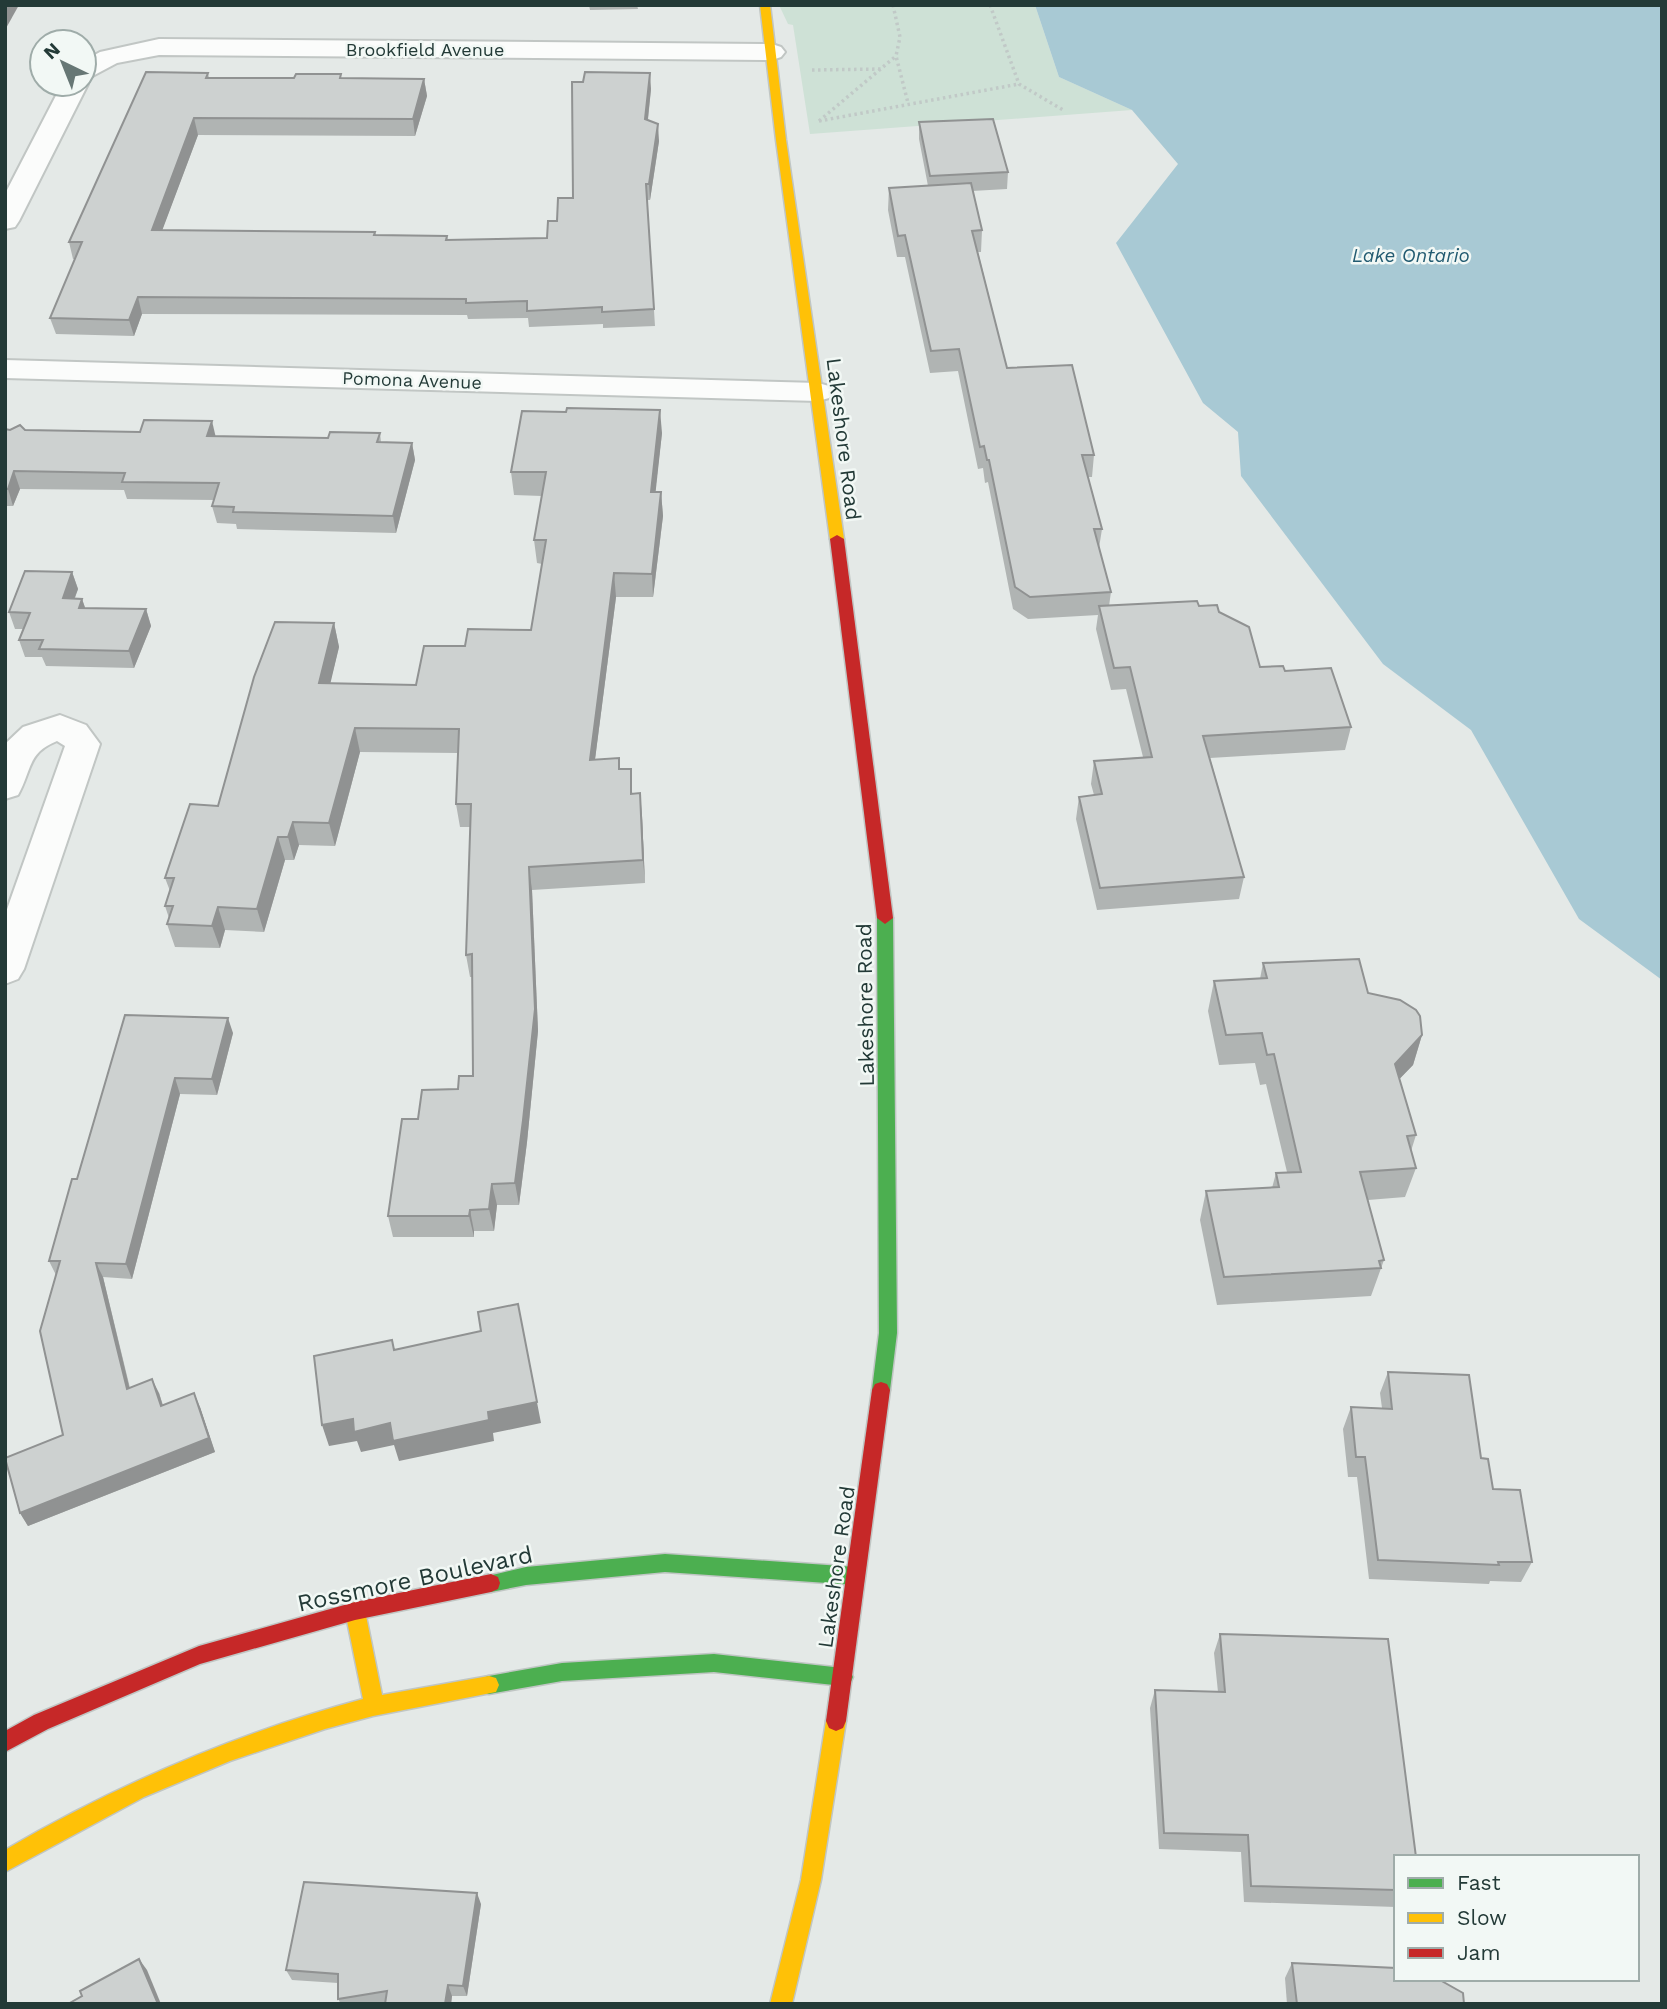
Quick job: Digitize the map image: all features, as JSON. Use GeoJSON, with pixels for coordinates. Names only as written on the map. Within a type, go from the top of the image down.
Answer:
{"type":"FeatureCollection","features":[{"type":"Feature","properties":{"kind":"main road","name":"Lakeshore Road"},"geometry":{"type":"LineString","coordinates":[[765,5],[781,140],[818,391],[886,926],[888,1333],[843,1676],[811,1880],[781,2004]]}},
{"type":"Feature","properties":{"kind":"main road","name":"Rossmore Boulevard"},"geometry":{"type":"LineString","coordinates":[[5,1742],[41,1721],[199,1655],[355,1611],[526,1576],[665,1563],[856,1576]]}},
{"type":"Feature","properties":{"kind":"main road"},"geometry":{"type":"LineString","coordinates":[[355,1611],[374,1706]]}},
{"type":"Feature","properties":{"kind":"main road"},"geometry":{"type":"LineString","coordinates":[[5,1862],[61,1827],[228,1750],[374,1706],[562,1672],[604,1669],[714,1663],[843,1676]]}},
{"type":"Feature","properties":{"kind":"street","name":"Brookfield Avenue"},"geometry":{"type":"LineString","coordinates":[[98,64],[109,57],[159,47],[773,62]]}},
{"type":"Feature","properties":{"kind":"street"},"geometry":{"type":"LineString","coordinates":[[5,221],[68,98]]}},
{"type":"Feature","properties":{"kind":"street","name":"Pomona Avenue"},"geometry":{"type":"LineString","coordinates":[[5,369],[818,391]]}},
{"type":"Feature","properties":{"kind":"street"},"geometry":{"type":"LineString","coordinates":[[5,786],[22,743],[37,734],[60,727],[75,734],[83,744],[5,969]]}},
{"type":"Feature","properties":{"kind":"path"},"geometry":{"type":"LineString","coordinates":[[893,5],[900,37],[896,56],[908,103]]}},
{"type":"Feature","properties":{"kind":"path"},"geometry":{"type":"LineString","coordinates":[[990,5],[1018,84]]}},
{"type":"Feature","properties":{"kind":"path"},"geometry":{"type":"LineString","coordinates":[[896,56],[818,121],[1018,84],[1063,110]]}},
{"type":"Feature","properties":{"kind":"path"},"geometry":{"type":"LineString","coordinates":[[773,62],[881,69]]}},
{"type":"Feature","properties":{"kind":"green space"},"geometry":{"type":"Polygon","coordinates":[[[779,5],[1035,5],[1059,77],[1132,110],[810,134],[793,25],[788,24],[779,5]]]}},
{"type":"Feature","properties":{"kind":"water","name":"Lake Ontario"},"geometry":{"type":"Polygon","coordinates":[[[1035,5],[1662,5],[1662,980],[1579,919],[1471,730],[1383,664],[1241,476],[1238,432],[1203,403],[1116,243],[1178,164],[1132,110],[1059,77],[1035,5]]]}},
{"type":"Feature","properties":{"kind":"building"},"geometry":{"type":"Polygon","coordinates":[[[146,72],[208,73],[206,78],[294,78],[296,74],[341,74],[340,78],[424,79],[413,119],[194,118],[152,230],[375,232],[374,235],[447,236],[446,240],[547,238],[548,221],[557,221],[558,198],[573,198],[572,82],[583,82],[585,72],[650,73],[645,119],[658,124],[649,184],[646,184],[654,309],[602,312],[602,307],[527,311],[527,301],[466,303],[466,299],[138,297],[129,320],[50,318],[82,242],[69,242],[146,72]]]}},
{"type":"Feature","properties":{"kind":"building"},"geometry":{"type":"Polygon","coordinates":[[[993,119],[1008,172],[930,176],[919,122],[993,119]]]}},
{"type":"Feature","properties":{"kind":"building"},"geometry":{"type":"Polygon","coordinates":[[[971,183],[982,230],[972,231],[1007,368],[1072,365],[1094,455],[1082,455],[1102,529],[1094,529],[1111,592],[1030,597],[1015,587],[989,460],[984,446],[980,447],[959,349],[931,351],[905,235],[898,236],[889,188],[971,183]]]}},
{"type":"Feature","properties":{"kind":"building"},"geometry":{"type":"Polygon","coordinates":[[[567,408],[660,410],[651,492],[661,492],[652,574],[614,573],[590,760],[619,758],[619,769],[631,769],[631,794],[640,793],[643,860],[529,867],[535,1009],[515,1183],[492,1184],[489,1209],[470,1210],[469,1216],[388,1216],[402,1119],[418,1119],[422,1090],[458,1089],[459,1076],[473,1076],[472,954],[466,955],[471,804],[456,804],[459,729],[355,728],[329,823],[293,822],[288,837],[278,837],[257,909],[218,907],[212,926],[167,924],[173,906],[165,906],[174,878],[165,878],[190,804],[218,806],[254,677],[275,622],[334,623],[319,683],[416,685],[424,646],[465,646],[468,629],[531,630],[546,540],[534,540],[546,472],[511,472],[522,411],[566,412],[567,408]]]}},
{"type":"Feature","properties":{"kind":"building"},"geometry":{"type":"Polygon","coordinates":[[[144,420],[212,421],[207,436],[328,438],[330,432],[380,433],[377,442],[412,443],[393,516],[233,512],[234,507],[212,506],[219,483],[122,482],[125,473],[14,471],[8,489],[5,489],[5,429],[10,430],[20,425],[25,430],[140,432],[144,420]]]}},
{"type":"Feature","properties":{"kind":"building"},"geometry":{"type":"Polygon","coordinates":[[[25,571],[72,572],[63,598],[82,599],[79,608],[146,609],[129,651],[39,649],[43,640],[19,640],[30,613],[9,612],[25,571]]]}},
{"type":"Feature","properties":{"kind":"building"},"geometry":{"type":"Polygon","coordinates":[[[1197,601],[1199,606],[1217,605],[1219,612],[1249,627],[1260,667],[1283,666],[1285,671],[1331,668],[1351,727],[1203,736],[1244,877],[1100,888],[1079,797],[1102,794],[1094,761],[1152,757],[1130,667],[1114,668],[1099,606],[1197,601]]]}},
{"type":"Feature","properties":{"kind":"building"},"geometry":{"type":"Polygon","coordinates":[[[1359,959],[1368,993],[1400,1000],[1416,1010],[1420,1016],[1422,1035],[1395,1064],[1416,1135],[1407,1136],[1416,1168],[1360,1172],[1384,1260],[1379,1261],[1381,1268],[1224,1277],[1206,1191],[1279,1187],[1276,1173],[1301,1172],[1274,1054],[1267,1055],[1262,1033],[1226,1035],[1214,981],[1267,978],[1263,963],[1359,959]]]}},
{"type":"Feature","properties":{"kind":"building"},"geometry":{"type":"Polygon","coordinates":[[[125,1015],[228,1018],[212,1079],[175,1078],[126,1264],[96,1263],[127,1389],[152,1379],[161,1406],[194,1393],[209,1438],[20,1513],[5,1458],[63,1435],[40,1331],[60,1261],[49,1261],[72,1179],[77,1179],[125,1015]]]}},
{"type":"Feature","properties":{"kind":"building"},"geometry":{"type":"Polygon","coordinates":[[[518,1304],[537,1402],[488,1412],[489,1420],[393,1441],[390,1423],[354,1432],[353,1419],[322,1425],[314,1356],[392,1340],[394,1350],[481,1331],[478,1312],[518,1304]]]}},
{"type":"Feature","properties":{"kind":"building"},"geometry":{"type":"Polygon","coordinates":[[[1388,1372],[1469,1375],[1481,1458],[1488,1459],[1493,1489],[1520,1490],[1532,1562],[1498,1562],[1499,1565],[1378,1560],[1365,1457],[1356,1457],[1351,1407],[1392,1409],[1388,1372]]]}},
{"type":"Feature","properties":{"kind":"building"},"geometry":{"type":"Polygon","coordinates":[[[1220,1634],[1388,1639],[1416,1855],[1394,1855],[1394,1890],[1251,1886],[1248,1835],[1164,1833],[1155,1690],[1225,1692],[1220,1634]]]}},
{"type":"Feature","properties":{"kind":"building"},"geometry":{"type":"Polygon","coordinates":[[[304,1882],[477,1893],[463,1986],[448,1985],[445,2004],[385,2004],[387,1991],[338,1999],[338,1974],[286,1970],[304,1882]]]}},
{"type":"Feature","properties":{"kind":"building"},"geometry":{"type":"Polygon","coordinates":[[[139,1959],[158,2004],[68,2004],[82,1996],[80,1991],[139,1959]]]}},
{"type":"Feature","properties":{"kind":"building"},"geometry":{"type":"Polygon","coordinates":[[[1292,1963],[1394,1968],[1394,1981],[1442,1981],[1463,1993],[1464,2004],[1297,2004],[1292,1963]]]}},
{"type":"Feature","properties":{"kind":"traffic: fast"},"geometry":{"type":"LineString","coordinates":[[881,1390],[888,1333],[885,918]]}},
{"type":"Feature","properties":{"kind":"traffic: fast"},"geometry":{"type":"LineString","coordinates":[[491,1583],[526,1576],[665,1563],[856,1576]]}},
{"type":"Feature","properties":{"kind":"traffic: fast"},"geometry":{"type":"LineString","coordinates":[[489,1685],[562,1672],[714,1663],[843,1677]]}},
{"type":"Feature","properties":{"kind":"traffic: slow"},"geometry":{"type":"LineString","coordinates":[[765,5],[781,140],[837,539]]}},
{"type":"Feature","properties":{"kind":"traffic: slow"},"geometry":{"type":"LineString","coordinates":[[355,1611],[374,1706]]}},
{"type":"Feature","properties":{"kind":"traffic: slow"},"geometry":{"type":"LineString","coordinates":[[5,1862],[137,1790],[230,1751],[277,1734],[373,1706],[489,1685]]}},
{"type":"Feature","properties":{"kind":"traffic: slow"},"geometry":{"type":"LineString","coordinates":[[781,2004],[811,1880],[836,1721]]}},
{"type":"Feature","properties":{"kind":"traffic: jam"},"geometry":{"type":"LineString","coordinates":[[837,539],[885,918]]}},
{"type":"Feature","properties":{"kind":"traffic: jam"},"geometry":{"type":"LineString","coordinates":[[836,1721],[881,1390]]}},
{"type":"Feature","properties":{"kind":"traffic: jam"},"geometry":{"type":"LineString","coordinates":[[5,1742],[41,1722],[199,1655],[355,1611],[491,1583]]}}]}
